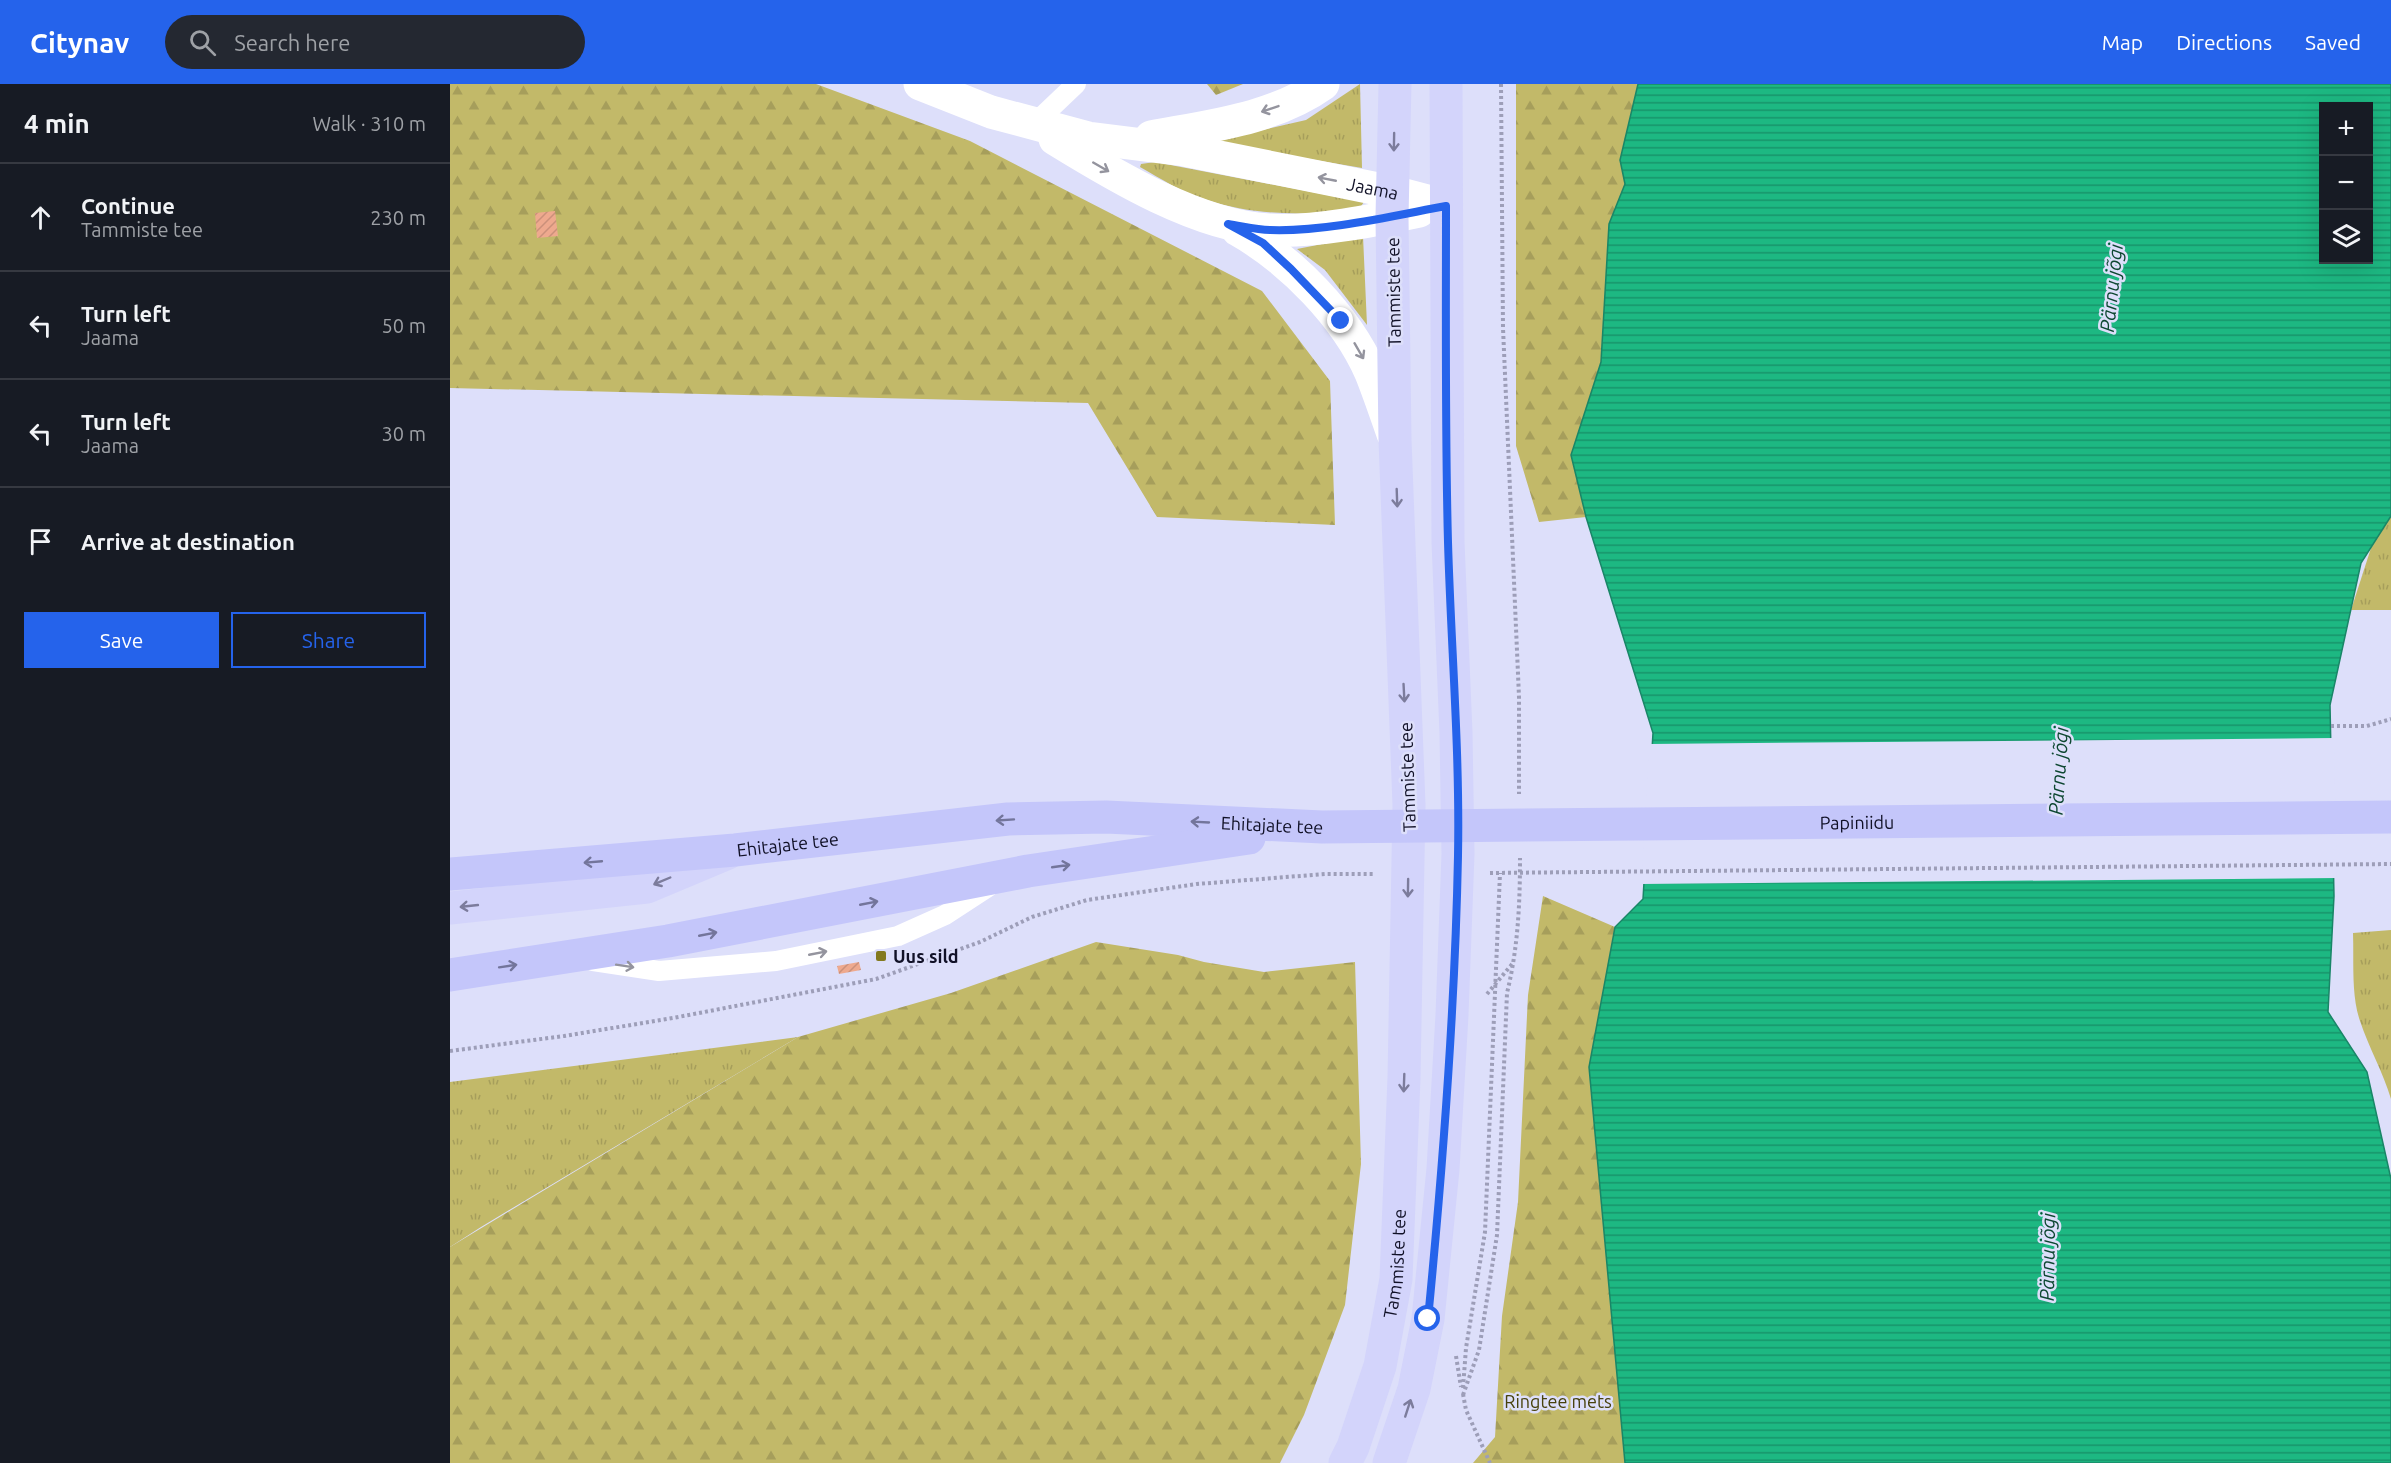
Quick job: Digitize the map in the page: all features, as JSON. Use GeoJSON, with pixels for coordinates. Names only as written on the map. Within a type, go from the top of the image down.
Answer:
{"type":"FeatureCollection","features":[{"type":"Feature","properties":{"kind":"highway","name":"Ehitajate tee"},"geometry":{"type":"LineString","coordinates":[[450,874],[735,850],[1008,819],[1106,817],[1322,827]]}},
{"type":"Feature","properties":{"kind":"highway","name":"Papiniidu"},"geometry":{"type":"LineString","coordinates":[[1322,827],[2391,817]]}},
{"type":"Feature","properties":{"kind":"highway","name":"Ehitajate tee"},"geometry":{"type":"LineString","coordinates":[[450,975],[668,941],[1003,876],[1322,827]]}},
{"type":"Feature","properties":{"kind":"main road","name":"Tammiste tee"},"geometry":{"type":"LineString","coordinates":[[1345,1463],[1353,1447],[1380,1366],[1396,1279],[1404,1078],[1409,806],[1395,440],[1393,204],[1395,84]]}},
{"type":"Feature","properties":{"kind":"main road"},"geometry":{"type":"LineString","coordinates":[[1389,1463],[1414,1389],[1428,1319],[1443,1169],[1452,1015],[1458,854],[1456,733],[1448,542],[1446,84]]}},
{"type":"Feature","properties":{"kind":"main road"},"geometry":{"type":"LineString","coordinates":[[450,908],[647,887],[735,850]]}},
{"type":"Feature","properties":{"kind":"street","name":"Jaama"},"geometry":{"type":"LineString","coordinates":[[920,84],[991,112],[1088,138],[1184,150],[1393,204],[1446,206]]}},
{"type":"Feature","properties":{"kind":"street","name":"Jaama"},"geometry":{"type":"LineString","coordinates":[[1120,142],[1246,118],[1303,98],[1323,84]]}},
{"type":"Feature","properties":{"kind":"street","name":"Jaama"},"geometry":{"type":"LineString","coordinates":[[1033,125],[1106,170],[1197,214],[1228,224],[1269,230],[1302,230],[1393,204]]}},
{"type":"Feature","properties":{"kind":"street","name":"Jaama"},"geometry":{"type":"LineString","coordinates":[[1228,224],[1263,243],[1341,321],[1370,372],[1395,440]]}},
{"type":"Feature","properties":{"kind":"lane"},"geometry":{"type":"LineString","coordinates":[[1033,125],[1076,84]]}},
{"type":"Feature","properties":{"kind":"path"},"geometry":{"type":"LineString","coordinates":[[1501,85],[1503,328],[1519,697],[1519,803]]}},
{"type":"Feature","properties":{"kind":"path"},"geometry":{"type":"LineString","coordinates":[[2331,726],[2367,726],[2391,719]]}},
{"type":"Feature","properties":{"kind":"path"},"geometry":{"type":"LineString","coordinates":[[1463,1395],[1479,1350],[1497,1235],[1508,993],[1515,961],[1520,909],[1520,850]]}},
{"type":"Feature","properties":{"kind":"path"},"geometry":{"type":"LineString","coordinates":[[1490,1463],[1466,1410],[1463,1395],[1466,1348],[1485,1232],[1500,873],[2391,864]]}},
{"type":"Feature","properties":{"kind":"green space"},"geometry":{"type":"Polygon","coordinates":[[[450,84],[816,84],[970,141],[1262,291],[1330,381],[1335,525],[1157,517],[1088,403],[450,388],[450,84]]]}},
{"type":"Feature","properties":{"kind":"green space"},"geometry":{"type":"Polygon","coordinates":[[[1207,84],[1243,84],[1216,95],[1207,84]]]}},
{"type":"Feature","properties":{"kind":"green space"},"geometry":{"type":"Polygon","coordinates":[[[1360,84],[1362,168],[1211,142],[1306,120],[1360,84]]]}},
{"type":"Feature","properties":{"kind":"green space"},"geometry":{"type":"Polygon","coordinates":[[[1516,84],[1638,84],[1620,160],[1625,184],[1609,224],[1601,362],[1571,455],[1586,517],[1539,522],[1516,446],[1516,84]]]}},
{"type":"Feature","properties":{"kind":"green space"},"geometry":{"type":"Polygon","coordinates":[[[1155,162],[1364,202],[1359,209],[1321,213],[1282,213],[1244,209],[1189,194],[1140,167],[1141,164],[1155,162]]]}},
{"type":"Feature","properties":{"kind":"green space"},"geometry":{"type":"Polygon","coordinates":[[[1363,236],[1367,325],[1325,270],[1297,249],[1363,236]]]}},
{"type":"Feature","properties":{"kind":"green space"},"geometry":{"type":"Polygon","coordinates":[[[2391,486],[2391,610],[2351,610],[2391,486]]]}},
{"type":"Feature","properties":{"kind":"green space","name":"Ringtee mets"},"geometry":{"type":"Polygon","coordinates":[[[1543,896],[1615,927],[1589,1067],[1625,1463],[1473,1463],[1495,1437],[1502,1316],[1518,1202],[1528,995],[1543,896]]]}},
{"type":"Feature","properties":{"kind":"green space"},"geometry":{"type":"Polygon","coordinates":[[[2391,930],[2391,1099],[2357,1011],[2354,989],[2353,933],[2391,930]]]}},
{"type":"Feature","properties":{"kind":"green space"},"geometry":{"type":"Polygon","coordinates":[[[1096,942],[1264,972],[1355,962],[1361,1164],[1345,1305],[1304,1415],[1280,1463],[450,1463],[450,1247],[798,1037],[951,993],[1096,942]]]}},
{"type":"Feature","properties":{"kind":"green space"},"geometry":{"type":"Polygon","coordinates":[[[798,1037],[481,1227],[450,1247],[450,1082],[798,1037]]]}},
{"type":"Feature","properties":{"kind":"water","name":"Pärnu jõgi"},"geometry":{"type":"Polygon","coordinates":[[[1638,84],[2391,84],[2391,516],[2361,563],[2330,705],[2334,896],[2328,1012],[2367,1072],[2391,1179],[2391,1463],[1625,1463],[1589,1067],[1615,927],[1643,899],[1653,733],[1586,517],[1571,455],[1601,362],[1609,224],[1625,184],[1620,160],[1638,84]]]}},
{"type":"Feature","properties":{"kind":"pier"},"geometry":{"type":"Polygon","coordinates":[[[2334,738],[2337,878],[1641,884],[1649,744],[2334,738]]]}},
{"type":"Feature","properties":{"kind":"building"},"geometry":{"type":"Polygon","coordinates":[[[555,211],[558,236],[537,238],[535,213],[555,211]]]}},
{"type":"Feature","properties":{"kind":"building"},"geometry":{"type":"Polygon","coordinates":[[[859,962],[861,970],[839,974],[837,966],[859,962]]]}},
{"type":"Feature","properties":{"kind":"place","name":"Uus sild"},"geometry":{"type":"Point","coordinates":[881,956]}},
{"type":"Feature","properties":{"kind":"route"},"geometry":{"type":"LineString","coordinates":[[1341,321],[1263,243],[1228,224],[1269,230],[1302,230],[1446,206],[1448,542],[1456,733],[1458,854],[1443,1169],[1428,1319]]}}]}
